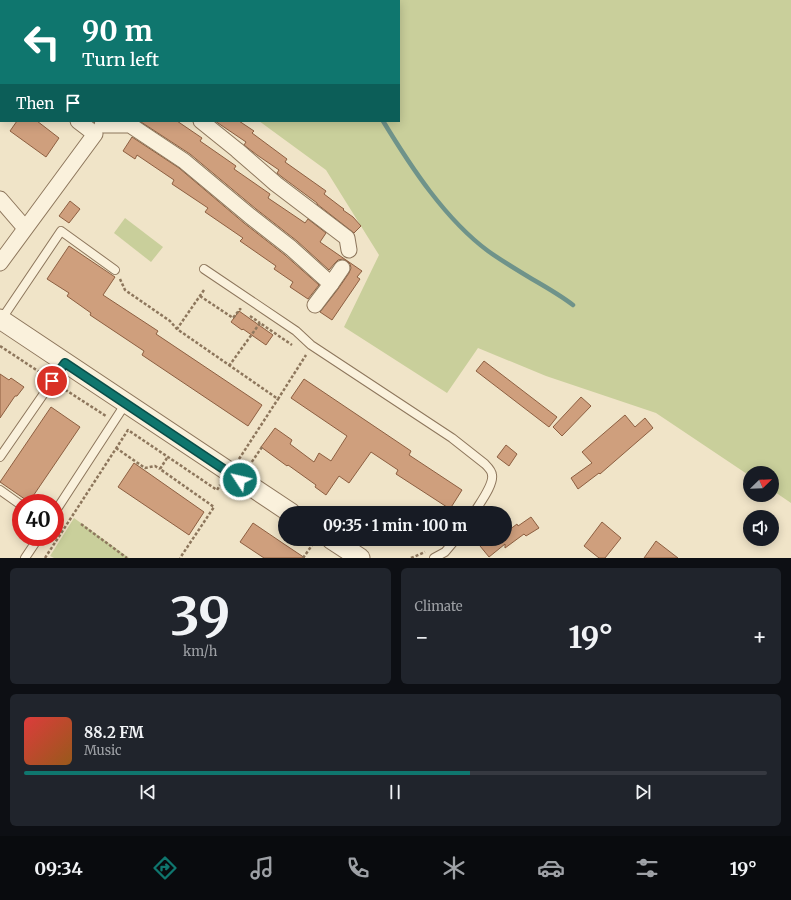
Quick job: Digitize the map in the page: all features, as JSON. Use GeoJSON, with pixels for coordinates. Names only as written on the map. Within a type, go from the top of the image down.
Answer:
{"type":"FeatureCollection","features":[{"type":"Feature","properties":{"kind":"street"},"geometry":{"type":"LineString","coordinates":[[82,122],[100,127],[130,125],[184,161],[291,248],[331,284]]}},
{"type":"Feature","properties":{"kind":"street"},"geometry":{"type":"LineString","coordinates":[[202,122],[276,184],[347,238],[350,250]]}},
{"type":"Feature","properties":{"kind":"street"},"geometry":{"type":"LineString","coordinates":[[0,263],[100,127]]}},
{"type":"Feature","properties":{"kind":"street"},"geometry":{"type":"LineString","coordinates":[[0,199],[26,228]]}},
{"type":"Feature","properties":{"kind":"street"},"geometry":{"type":"LineString","coordinates":[[315,305],[342,268]]}},
{"type":"Feature","properties":{"kind":"street"},"geometry":{"type":"LineString","coordinates":[[0,320],[126,403],[238,468],[283,506]]}},
{"type":"Feature","properties":{"kind":"street"},"geometry":{"type":"LineString","coordinates":[[335,546],[360,558]]}},
{"type":"Feature","properties":{"kind":"lane"},"geometry":{"type":"LineString","coordinates":[[0,320],[61,231],[114,270]]}},
{"type":"Feature","properties":{"kind":"lane"},"geometry":{"type":"LineString","coordinates":[[204,269],[296,331],[311,345],[452,438],[485,464],[492,475],[492,481],[478,506]]}},
{"type":"Feature","properties":{"kind":"lane"},"geometry":{"type":"LineString","coordinates":[[0,457],[65,363]]}},
{"type":"Feature","properties":{"kind":"lane"},"geometry":{"type":"LineString","coordinates":[[64,498],[126,403]]}},
{"type":"Feature","properties":{"kind":"lane"},"geometry":{"type":"LineString","coordinates":[[0,490],[12,499]]}},
{"type":"Feature","properties":{"kind":"lane"},"geometry":{"type":"LineString","coordinates":[[25,558],[33,546]]}},
{"type":"Feature","properties":{"kind":"lane"},"geometry":{"type":"LineString","coordinates":[[434,558],[445,552],[450,546]]}},
{"type":"Feature","properties":{"kind":"path"},"geometry":{"type":"LineString","coordinates":[[204,290],[177,329],[278,399]]}},
{"type":"Feature","properties":{"kind":"path"},"geometry":{"type":"LineString","coordinates":[[200,296],[233,318],[240,309],[293,346]]}},
{"type":"Feature","properties":{"kind":"path"},"geometry":{"type":"LineString","coordinates":[[229,366],[260,323]]}},
{"type":"Feature","properties":{"kind":"path"},"geometry":{"type":"LineString","coordinates":[[238,468],[278,399],[306,355]]}},
{"type":"Feature","properties":{"kind":"path"},"geometry":{"type":"LineString","coordinates":[[45,558],[128,430],[217,490],[238,468],[262,447]]}},
{"type":"Feature","properties":{"kind":"path"},"geometry":{"type":"LineString","coordinates":[[116,448],[145,468],[155,466],[160,469],[214,507],[180,558]]}},
{"type":"Feature","properties":{"kind":"path"},"geometry":{"type":"LineString","coordinates":[[160,469],[168,458]]}},
{"type":"Feature","properties":{"kind":"path"},"geometry":{"type":"LineString","coordinates":[[81,524],[128,558]]}},
{"type":"Feature","properties":{"kind":"path"},"geometry":{"type":"LineString","coordinates":[[304,558],[317,546]]}},
{"type":"Feature","properties":{"kind":"green space"},"geometry":{"type":"Polygon","coordinates":[[[400,0],[791,0],[791,503],[779,495],[779,466],[743,466],[743,471],[656,413],[546,376],[478,348],[447,393],[344,327],[379,255],[326,170],[260,122],[400,122],[400,0]]]}},
{"type":"Feature","properties":{"kind":"green space"},"geometry":{"type":"Polygon","coordinates":[[[125,218],[163,247],[151,262],[114,233],[125,218]]]}},
{"type":"Feature","properties":{"kind":"green space"},"geometry":{"type":"Polygon","coordinates":[[[74,518],[129,558],[54,558],[50,556],[56,546],[64,546],[64,534],[74,518]]]}},
{"type":"Feature","properties":{"kind":"building"},"geometry":{"type":"Polygon","coordinates":[[[16,122],[38,122],[59,138],[46,157],[10,131],[16,122]]]}},
{"type":"Feature","properties":{"kind":"building"},"geometry":{"type":"Polygon","coordinates":[[[141,122],[178,122],[202,138],[200,141],[236,166],[234,169],[270,194],[268,198],[305,223],[308,219],[326,233],[320,242],[362,271],[357,277],[360,279],[332,320],[320,312],[349,273],[351,268],[350,264],[343,259],[338,260],[329,270],[297,241],[190,154],[141,122]]]}},
{"type":"Feature","properties":{"kind":"building"},"geometry":{"type":"Polygon","coordinates":[[[216,122],[240,122],[254,131],[252,133],[287,159],[285,162],[326,191],[324,194],[344,209],[343,210],[353,217],[361,226],[354,233],[277,173],[279,170],[244,145],[246,142],[216,122]]]}},
{"type":"Feature","properties":{"kind":"building"},"geometry":{"type":"Polygon","coordinates":[[[132,137],[179,168],[244,223],[285,255],[319,285],[308,299],[290,287],[293,282],[274,269],[276,266],[240,241],[243,238],[205,212],[208,208],[172,184],[174,180],[137,155],[135,159],[123,151],[132,137]]]}},
{"type":"Feature","properties":{"kind":"building"},"geometry":{"type":"Polygon","coordinates":[[[70,201],[80,209],[69,223],[59,216],[70,201]]]}},
{"type":"Feature","properties":{"kind":"building"},"geometry":{"type":"Polygon","coordinates":[[[69,246],[115,277],[103,295],[158,331],[156,334],[262,405],[248,426],[142,355],[144,351],[90,315],[91,313],[67,296],[69,293],[47,279],[69,246]]]}},
{"type":"Feature","properties":{"kind":"building"},"geometry":{"type":"Polygon","coordinates":[[[239,311],[273,335],[266,345],[231,322],[239,311]]]}},
{"type":"Feature","properties":{"kind":"building"},"geometry":{"type":"Polygon","coordinates":[[[484,361],[557,417],[549,427],[476,371],[484,361]]]}},
{"type":"Feature","properties":{"kind":"building"},"geometry":{"type":"Polygon","coordinates":[[[0,374],[9,380],[11,378],[24,387],[17,396],[15,396],[0,418],[0,374]]]}},
{"type":"Feature","properties":{"kind":"building"},"geometry":{"type":"Polygon","coordinates":[[[304,379],[411,451],[409,455],[462,490],[452,506],[445,506],[396,474],[398,470],[371,452],[349,483],[339,476],[326,495],[315,487],[316,485],[261,447],[275,428],[292,440],[290,444],[314,462],[319,453],[331,461],[347,436],[291,398],[304,379]]]}},
{"type":"Feature","properties":{"kind":"building"},"geometry":{"type":"Polygon","coordinates":[[[581,397],[591,406],[562,436],[553,427],[581,397]]]}},
{"type":"Feature","properties":{"kind":"building"},"geometry":{"type":"Polygon","coordinates":[[[51,407],[80,427],[34,494],[17,494],[0,482],[51,407]]]}},
{"type":"Feature","properties":{"kind":"building"},"geometry":{"type":"Polygon","coordinates":[[[625,415],[635,427],[645,418],[653,428],[600,474],[599,473],[578,489],[571,478],[592,463],[582,452],[625,415]]]}},
{"type":"Feature","properties":{"kind":"building"},"geometry":{"type":"Polygon","coordinates":[[[506,445],[517,454],[509,466],[497,457],[506,445]]]}},
{"type":"Feature","properties":{"kind":"building"},"geometry":{"type":"Polygon","coordinates":[[[134,463],[204,512],[189,535],[118,487],[134,463]]]}},
{"type":"Feature","properties":{"kind":"building"},"geometry":{"type":"Polygon","coordinates":[[[531,517],[539,528],[526,536],[524,534],[512,543],[512,528],[517,524],[518,526],[531,517]]]}},
{"type":"Feature","properties":{"kind":"building"},"geometry":{"type":"Polygon","coordinates":[[[602,522],[621,538],[605,558],[599,558],[584,546],[602,522]]]}},
{"type":"Feature","properties":{"kind":"building"},"geometry":{"type":"Polygon","coordinates":[[[253,523],[278,540],[278,546],[287,546],[305,558],[264,558],[240,542],[253,523]]]}},
{"type":"Feature","properties":{"kind":"building"},"geometry":{"type":"Polygon","coordinates":[[[656,541],[678,558],[644,558],[656,541]]]}},
{"type":"Feature","properties":{"kind":"building"},"geometry":{"type":"Polygon","coordinates":[[[480,546],[503,546],[489,557],[480,546]]]}},
{"type":"Feature","properties":{"kind":"waterway"},"geometry":{"type":"LineString","coordinates":[[384,122],[417,174],[457,224],[488,251],[573,305]]}},
{"type":"Feature","properties":{"kind":"route"},"geometry":{"type":"LineString","coordinates":[[52,381],[65,363],[240,480]]}}]}
